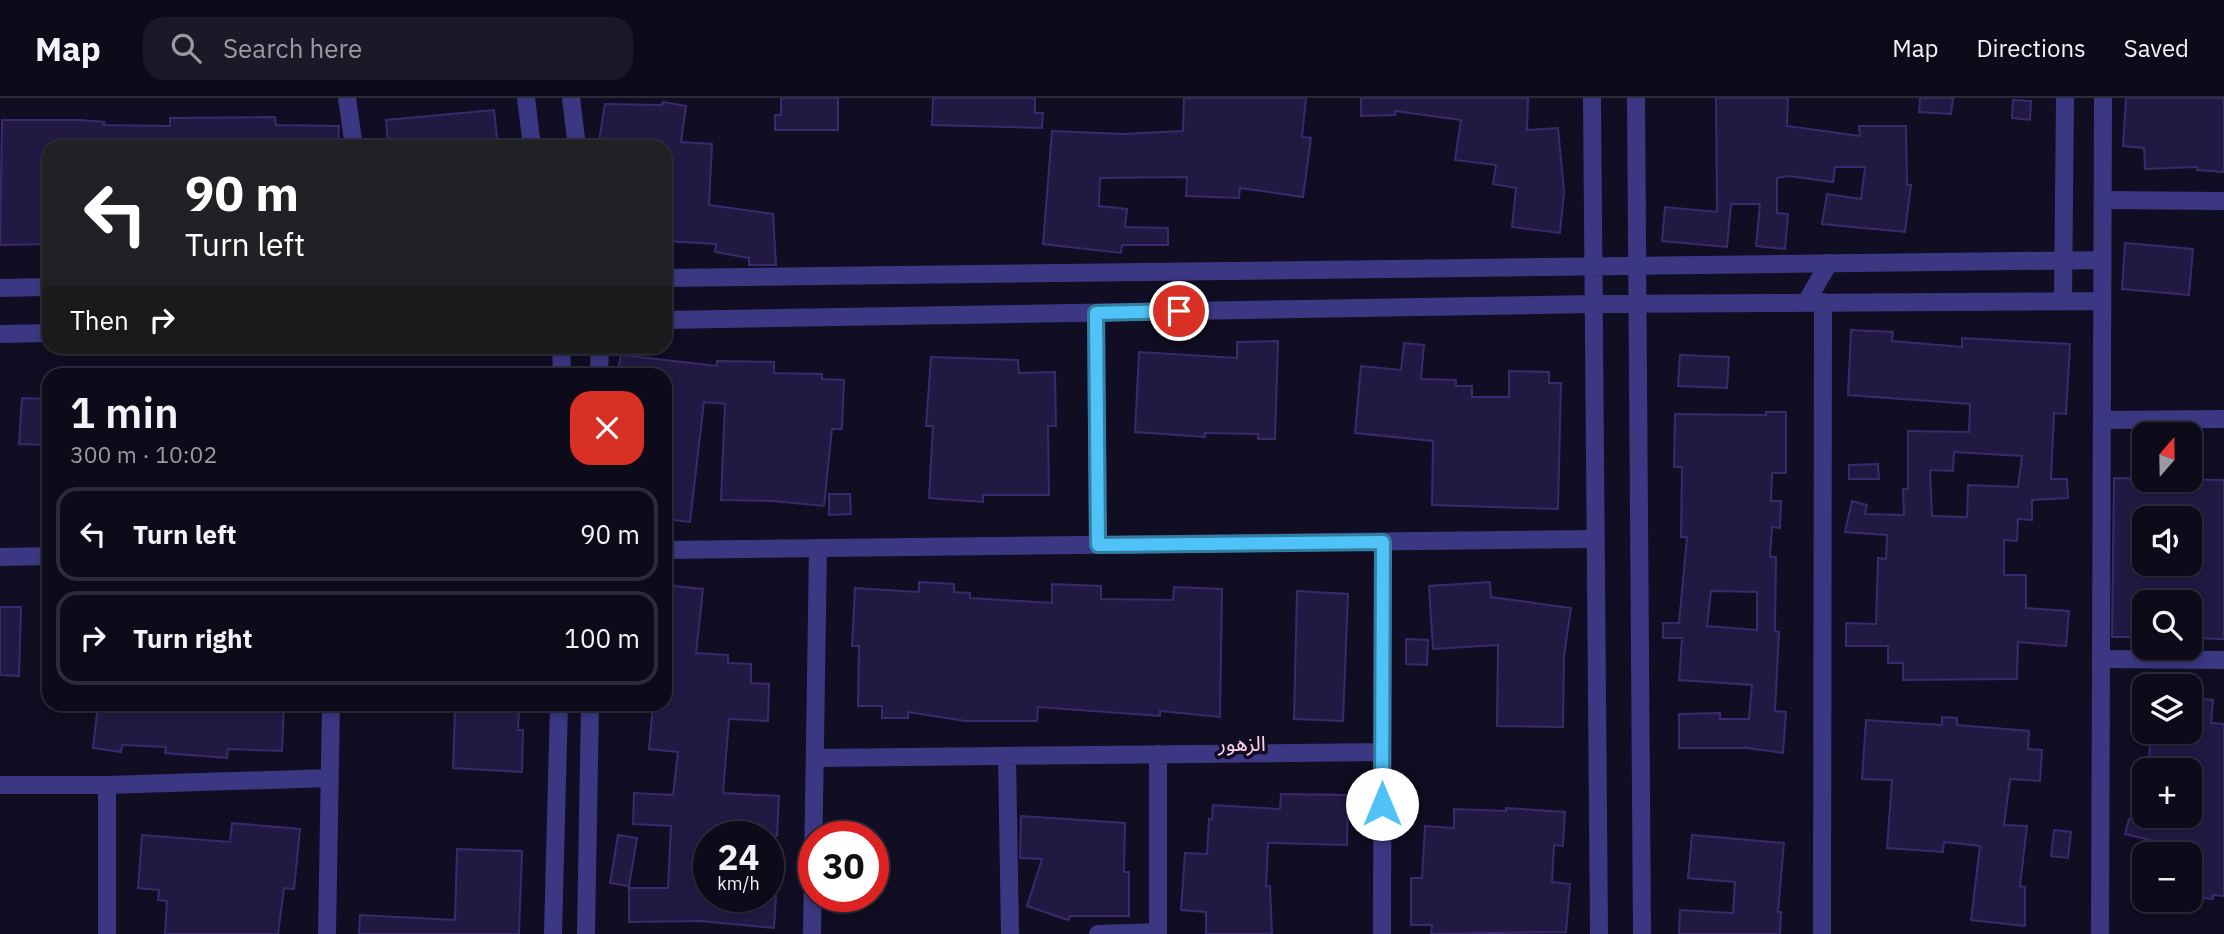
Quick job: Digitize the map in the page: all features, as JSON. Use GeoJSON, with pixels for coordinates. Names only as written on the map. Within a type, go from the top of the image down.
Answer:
{"type":"FeatureCollection","features":[{"type":"Feature","properties":{"kind":"street"},"geometry":{"type":"LineString","coordinates":[[347,98],[353,140]]}},
{"type":"Feature","properties":{"kind":"street"},"geometry":{"type":"LineString","coordinates":[[526,98],[531,140]]}},
{"type":"Feature","properties":{"kind":"street"},"geometry":{"type":"LineString","coordinates":[[571,98],[577,140]]}},
{"type":"Feature","properties":{"kind":"street"},"geometry":{"type":"LineString","coordinates":[[1592,98],[1599,934]]}},
{"type":"Feature","properties":{"kind":"street"},"geometry":{"type":"LineString","coordinates":[[1636,98],[1642,934]]}},
{"type":"Feature","properties":{"kind":"street"},"geometry":{"type":"LineString","coordinates":[[2063,301],[2065,98]]}},
{"type":"Feature","properties":{"kind":"street"},"geometry":{"type":"LineString","coordinates":[[2101,934],[2103,98]]}},
{"type":"Feature","properties":{"kind":"street"},"geometry":{"type":"LineString","coordinates":[[2102,200],[2224,201]]}},
{"type":"Feature","properties":{"kind":"street"},"geometry":{"type":"LineString","coordinates":[[672,278],[2102,260]]}},
{"type":"Feature","properties":{"kind":"street"},"geometry":{"type":"LineString","coordinates":[[1822,934],[1814,302],[1829,263]]}},
{"type":"Feature","properties":{"kind":"street"},"geometry":{"type":"LineString","coordinates":[[0,288],[42,287]]}},
{"type":"Feature","properties":{"kind":"street"},"geometry":{"type":"LineString","coordinates":[[672,320],[1593,304],[2102,301]]}},
{"type":"Feature","properties":{"kind":"street"},"geometry":{"type":"LineString","coordinates":[[1096,313],[1098,545]]}},
{"type":"Feature","properties":{"kind":"street"},"geometry":{"type":"LineString","coordinates":[[0,334],[42,333]]}},
{"type":"Feature","properties":{"kind":"street"},"geometry":{"type":"LineString","coordinates":[[2102,420],[2224,419]]}},
{"type":"Feature","properties":{"kind":"street"},"geometry":{"type":"LineString","coordinates":[[672,551],[1595,539]]}},
{"type":"Feature","properties":{"kind":"street"},"geometry":{"type":"LineString","coordinates":[[1382,934],[1383,542]]}},
{"type":"Feature","properties":{"kind":"street"},"geometry":{"type":"LineString","coordinates":[[812,934],[818,549]]}},
{"type":"Feature","properties":{"kind":"street"},"geometry":{"type":"LineString","coordinates":[[0,557],[42,556]]}},
{"type":"Feature","properties":{"kind":"street"},"geometry":{"type":"LineString","coordinates":[[2101,659],[2224,660]]}},
{"type":"Feature","properties":{"kind":"street"},"geometry":{"type":"LineString","coordinates":[[327,934],[331,711]]}},
{"type":"Feature","properties":{"kind":"street"},"geometry":{"type":"LineString","coordinates":[[553,934],[559,711]]}},
{"type":"Feature","properties":{"kind":"street"},"geometry":{"type":"LineString","coordinates":[[586,934],[590,711]]}},
{"type":"Feature","properties":{"kind":"street"},"geometry":{"type":"LineString","coordinates":[[815,758],[1382,752]]}},
{"type":"Feature","properties":{"kind":"street"},"geometry":{"type":"LineString","coordinates":[[1098,934],[1158,933],[1158,754]]}},
{"type":"Feature","properties":{"kind":"street"},"geometry":{"type":"LineString","coordinates":[[1007,756],[1010,934]]}},
{"type":"Feature","properties":{"kind":"street"},"geometry":{"type":"LineString","coordinates":[[0,785],[107,785],[330,778]]}},
{"type":"Feature","properties":{"kind":"street"},"geometry":{"type":"LineString","coordinates":[[107,785],[107,934]]}},
{"type":"Feature","properties":{"kind":"building"},"geometry":{"type":"Polygon","coordinates":[[[781,98],[838,98],[838,130],[775,130],[775,115],[781,115],[781,98]]]}},
{"type":"Feature","properties":{"kind":"building"},"geometry":{"type":"Polygon","coordinates":[[[933,98],[1035,98],[1035,113],[1043,113],[1042,128],[932,125],[933,98]]]}},
{"type":"Feature","properties":{"kind":"building"},"geometry":{"type":"Polygon","coordinates":[[[1184,98],[1306,98],[1302,137],[1311,138],[1303,197],[1240,188],[1239,198],[1186,196],[1187,177],[1100,178],[1099,206],[1127,209],[1125,227],[1168,228],[1168,245],[1122,245],[1121,253],[1043,244],[1052,131],[1123,134],[1183,131],[1184,98]]]}},
{"type":"Feature","properties":{"kind":"building"},"geometry":{"type":"Polygon","coordinates":[[[1361,98],[1528,98],[1527,130],[1558,128],[1564,192],[1560,233],[1512,227],[1516,188],[1493,184],[1496,165],[1455,160],[1461,120],[1395,111],[1395,115],[1361,116],[1361,98]]]}},
{"type":"Feature","properties":{"kind":"building"},"geometry":{"type":"Polygon","coordinates":[[[1716,98],[1788,98],[1787,126],[1860,136],[1859,126],[1906,126],[1907,185],[1911,185],[1905,232],[1822,224],[1827,194],[1861,199],[1865,167],[1835,167],[1833,182],[1789,176],[1777,178],[1777,213],[1788,214],[1785,249],[1756,246],[1760,204],[1731,204],[1727,247],[1662,241],[1665,207],[1717,212],[1716,98]]]}},
{"type":"Feature","properties":{"kind":"building"},"geometry":{"type":"Polygon","coordinates":[[[1920,98],[1953,98],[1951,114],[1919,112],[1920,98]]]}},
{"type":"Feature","properties":{"kind":"building"},"geometry":{"type":"Polygon","coordinates":[[[2126,98],[2224,98],[2224,172],[2197,170],[2197,167],[2145,169],[2144,148],[2123,146],[2126,98]]]}},
{"type":"Feature","properties":{"kind":"building"},"geometry":{"type":"Polygon","coordinates":[[[2013,100],[2031,101],[2030,120],[2012,118],[2013,100]]]}},
{"type":"Feature","properties":{"kind":"building"},"geometry":{"type":"Polygon","coordinates":[[[663,102],[686,106],[681,142],[712,144],[709,205],[773,214],[776,265],[749,265],[749,258],[715,252],[716,244],[672,241],[672,140],[599,140],[605,104],[662,105],[663,102]]]}},
{"type":"Feature","properties":{"kind":"building"},"geometry":{"type":"Polygon","coordinates":[[[494,110],[497,140],[388,140],[386,120],[494,110]]]}},
{"type":"Feature","properties":{"kind":"building"},"geometry":{"type":"Polygon","coordinates":[[[275,117],[276,125],[339,126],[338,140],[42,140],[42,244],[0,245],[2,120],[80,120],[104,122],[104,125],[170,126],[170,118],[275,117]]]}},
{"type":"Feature","properties":{"kind":"building"},"geometry":{"type":"Polygon","coordinates":[[[2125,243],[2193,249],[2189,295],[2122,289],[2125,243]]]}},
{"type":"Feature","properties":{"kind":"building"},"geometry":{"type":"Polygon","coordinates":[[[1851,330],[1893,332],[1892,341],[1962,347],[1962,338],[2070,344],[2066,414],[2054,413],[2051,479],[2067,479],[2068,498],[2032,500],[2032,520],[2018,519],[2017,541],[2004,540],[2004,575],[2026,575],[2026,608],[2069,611],[2066,646],[2018,642],[2017,679],[1903,680],[1903,663],[1888,663],[1888,646],[1846,646],[1846,623],[1876,624],[1878,558],[1886,559],[1887,535],[1845,532],[1852,501],[1867,505],[1865,514],[1904,515],[1903,489],[1908,489],[1908,431],[1969,432],[1970,404],[1848,395],[1851,330]],[[1954,452],[1953,471],[1930,470],[1932,516],[1967,517],[1968,485],[2018,487],[2022,456],[1954,452]]]}},
{"type":"Feature","properties":{"kind":"building"},"geometry":{"type":"Polygon","coordinates":[[[1278,341],[1275,439],[1258,439],[1258,434],[1205,433],[1205,437],[1135,432],[1139,352],[1237,358],[1237,342],[1278,341]]]}},
{"type":"Feature","properties":{"kind":"building"},"geometry":{"type":"Polygon","coordinates":[[[1404,343],[1424,345],[1421,379],[1456,380],[1456,386],[1472,386],[1472,397],[1509,397],[1509,371],[1549,372],[1549,383],[1561,383],[1558,509],[1432,505],[1433,441],[1355,433],[1361,366],[1401,370],[1404,343]]]}},
{"type":"Feature","properties":{"kind":"building"},"geometry":{"type":"Polygon","coordinates":[[[621,355],[717,366],[717,361],[774,362],[774,373],[822,374],[822,379],[844,380],[842,429],[832,429],[824,506],[721,500],[725,404],[704,402],[690,522],[672,520],[672,368],[618,368],[621,355]]]}},
{"type":"Feature","properties":{"kind":"building"},"geometry":{"type":"Polygon","coordinates":[[[1680,355],[1729,357],[1727,388],[1678,386],[1680,355]]]}},
{"type":"Feature","properties":{"kind":"building"},"geometry":{"type":"Polygon","coordinates":[[[931,357],[1018,360],[1019,373],[1055,372],[1056,426],[1048,426],[1049,495],[983,495],[983,502],[929,498],[933,426],[926,426],[931,357]]]}},
{"type":"Feature","properties":{"kind":"building"},"geometry":{"type":"Polygon","coordinates":[[[22,398],[42,399],[42,445],[19,444],[22,398]]]}},
{"type":"Feature","properties":{"kind":"building"},"geometry":{"type":"Polygon","coordinates":[[[1766,412],[1786,412],[1786,473],[1772,473],[1771,501],[1781,501],[1780,528],[1772,527],[1770,557],[1776,557],[1775,631],[1779,632],[1775,711],[1786,712],[1783,753],[1747,748],[1679,748],[1679,714],[1720,713],[1720,719],[1749,719],[1752,685],[1679,680],[1682,638],[1663,638],[1663,623],[1679,623],[1687,537],[1681,537],[1682,467],[1674,467],[1675,414],[1766,415],[1766,412]],[[1711,591],[1707,626],[1757,630],[1757,592],[1711,591]]]}},
{"type":"Feature","properties":{"kind":"building"},"geometry":{"type":"Polygon","coordinates":[[[1878,464],[1879,479],[1849,479],[1849,465],[1878,464]]]}},
{"type":"Feature","properties":{"kind":"building"},"geometry":{"type":"Polygon","coordinates":[[[2114,478],[2132,478],[2132,492],[2202,492],[2202,480],[2224,480],[2224,639],[2202,638],[2202,590],[2132,590],[2132,637],[2112,637],[2114,478]]]}},
{"type":"Feature","properties":{"kind":"building"},"geometry":{"type":"Polygon","coordinates":[[[829,494],[850,494],[851,514],[829,515],[829,494]]]}},
{"type":"Feature","properties":{"kind":"building"},"geometry":{"type":"Polygon","coordinates":[[[919,582],[954,584],[954,592],[970,593],[970,598],[1052,603],[1052,584],[1101,586],[1101,599],[1173,600],[1174,587],[1222,589],[1220,717],[1160,711],[1160,716],[1038,707],[1037,721],[965,721],[908,712],[908,718],[882,718],[882,706],[858,706],[859,646],[852,646],[855,588],[919,592],[919,582]]]}},
{"type":"Feature","properties":{"kind":"building"},"geometry":{"type":"Polygon","coordinates":[[[1490,582],[1491,597],[1571,608],[1564,656],[1563,727],[1497,726],[1498,645],[1433,649],[1429,586],[1490,582]]]}},
{"type":"Feature","properties":{"kind":"building"},"geometry":{"type":"Polygon","coordinates":[[[672,586],[703,589],[696,653],[728,655],[728,663],[751,664],[751,683],[769,684],[768,721],[729,719],[723,793],[779,796],[778,821],[693,821],[693,912],[775,912],[774,928],[700,921],[629,922],[629,888],[668,888],[671,826],[633,824],[634,793],[673,795],[678,752],[649,749],[652,711],[672,711],[672,586]]]}},
{"type":"Feature","properties":{"kind":"building"},"geometry":{"type":"Polygon","coordinates":[[[1297,591],[1348,594],[1343,721],[1294,719],[1297,591]]]}},
{"type":"Feature","properties":{"kind":"building"},"geometry":{"type":"Polygon","coordinates":[[[0,607],[21,607],[19,676],[0,675],[0,607]]]}},
{"type":"Feature","properties":{"kind":"building"},"geometry":{"type":"Polygon","coordinates":[[[1406,639],[1428,640],[1427,665],[1406,664],[1406,639]]]}},
{"type":"Feature","properties":{"kind":"building"},"geometry":{"type":"Polygon","coordinates":[[[2202,699],[2213,700],[2211,723],[2224,724],[2224,896],[2202,898],[2202,842],[2150,842],[2125,834],[2129,819],[2132,820],[2132,828],[2202,828],[2202,758],[2149,758],[2150,744],[2202,744],[2202,699]]]}},
{"type":"Feature","properties":{"kind":"building"},"geometry":{"type":"Polygon","coordinates":[[[97,711],[284,711],[282,751],[228,749],[227,758],[165,753],[166,747],[122,745],[121,752],[93,748],[97,711]]]}},
{"type":"Feature","properties":{"kind":"building"},"geometry":{"type":"Polygon","coordinates":[[[455,711],[519,711],[518,730],[523,730],[522,772],[453,768],[455,711]]]}},
{"type":"Feature","properties":{"kind":"building"},"geometry":{"type":"Polygon","coordinates":[[[1942,717],[1957,718],[1957,725],[2029,731],[2028,749],[2042,750],[2040,781],[2010,779],[2004,825],[2027,826],[2020,886],[2025,887],[2025,926],[1971,920],[1980,846],[1944,842],[1943,852],[1887,848],[1892,780],[1862,779],[1866,720],[1942,725],[1942,717]]]}},
{"type":"Feature","properties":{"kind":"building"},"geometry":{"type":"Polygon","coordinates":[[[1281,794],[1348,795],[1347,845],[1268,843],[1266,886],[1270,886],[1272,934],[1206,934],[1206,912],[1181,910],[1185,853],[1207,854],[1209,819],[1212,819],[1213,805],[1280,809],[1281,794]]]}},
{"type":"Feature","properties":{"kind":"building"},"geometry":{"type":"Polygon","coordinates":[[[1506,808],[1565,812],[1563,846],[1554,845],[1552,882],[1570,884],[1566,932],[1431,934],[1432,925],[1411,925],[1411,878],[1422,878],[1425,826],[1454,828],[1454,809],[1506,811],[1506,808]]]}},
{"type":"Feature","properties":{"kind":"building"},"geometry":{"type":"Polygon","coordinates":[[[1021,816],[1125,823],[1124,872],[1129,872],[1129,916],[1070,916],[1068,920],[1027,906],[1042,859],[1020,858],[1021,816]]]}},
{"type":"Feature","properties":{"kind":"building"},"geometry":{"type":"Polygon","coordinates":[[[232,823],[300,829],[294,889],[284,888],[278,934],[165,934],[167,901],[158,900],[159,890],[138,888],[142,835],[230,842],[232,823]]]}},
{"type":"Feature","properties":{"kind":"building"},"geometry":{"type":"Polygon","coordinates":[[[2054,830],[2071,832],[2068,858],[2051,856],[2054,830]]]}},
{"type":"Feature","properties":{"kind":"building"},"geometry":{"type":"Polygon","coordinates":[[[618,835],[637,838],[629,886],[610,883],[618,835]]]}},
{"type":"Feature","properties":{"kind":"building"},"geometry":{"type":"Polygon","coordinates":[[[1692,835],[1784,843],[1778,912],[1781,912],[1780,934],[1679,934],[1680,910],[1733,913],[1735,882],[1688,878],[1692,835]]]}},
{"type":"Feature","properties":{"kind":"building"},"geometry":{"type":"Polygon","coordinates":[[[457,849],[522,851],[519,934],[359,934],[360,915],[455,920],[457,849]]]}},
{"type":"Feature","properties":{"kind":"district","name":"الزهور"},"geometry":{"type":"Point","coordinates":[1242,743]}},
{"type":"Feature","properties":{"kind":"route"},"geometry":{"type":"LineString","coordinates":[[1179,311],[1096,313],[1098,545],[1383,542],[1382,804]]}}]}
